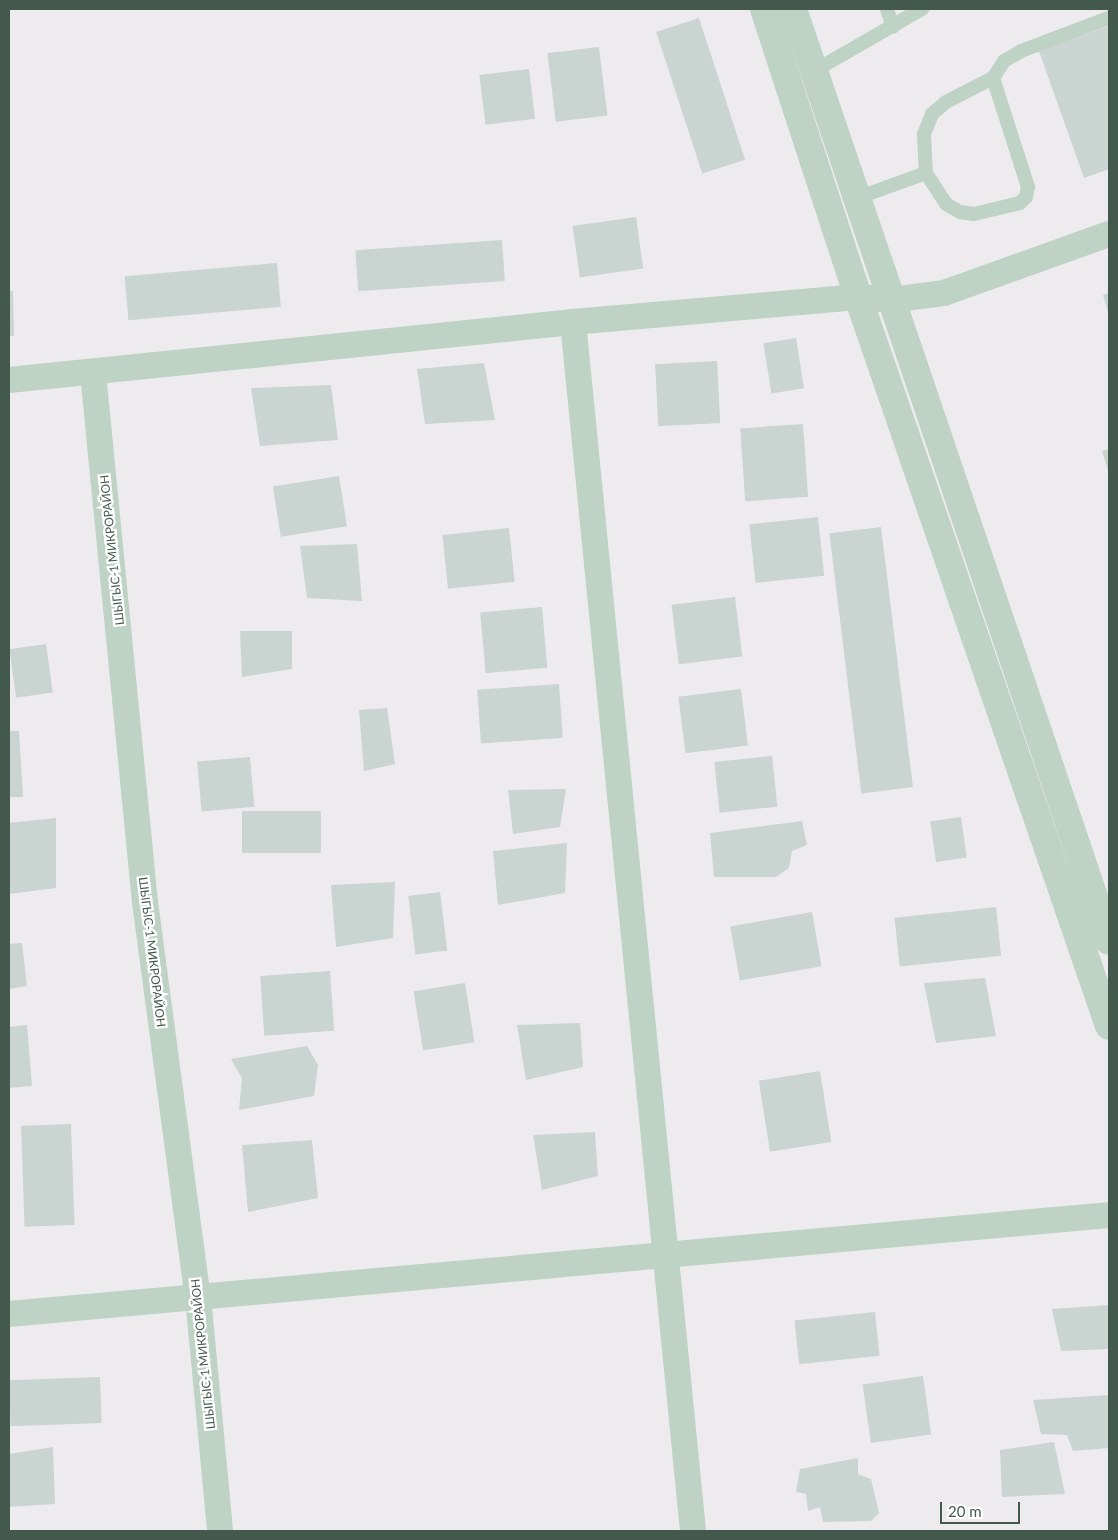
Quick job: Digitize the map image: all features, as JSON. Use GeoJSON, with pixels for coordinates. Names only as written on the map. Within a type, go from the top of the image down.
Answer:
{"type":"FeatureCollection","features":[{"type":"Feature","properties":{"kind":"street"},"geometry":{"type":"LineString","coordinates":[[764,9],[858,297],[1109,1026]]}},
{"type":"Feature","properties":{"kind":"street"},"geometry":{"type":"LineString","coordinates":[[793,9],[890,300],[1109,941]]}},
{"type":"Feature","properties":{"kind":"street"},"geometry":{"type":"LineString","coordinates":[[9,380],[93,373],[572,322],[858,297],[890,300],[944,293],[1109,234]]}},
{"type":"Feature","properties":{"kind":"street"},"geometry":{"type":"LineString","coordinates":[[572,322],[693,1531]]}},
{"type":"Feature","properties":{"kind":"street","name":"ШЫГЫС-1 МИКРОРАЙОН"},"geometry":{"type":"LineString","coordinates":[[93,373],[145,902],[198,1297],[220,1531]]}},
{"type":"Feature","properties":{"kind":"street"},"geometry":{"type":"LineString","coordinates":[[9,1314],[1109,1215]]}},
{"type":"Feature","properties":{"kind":"lane"},"geometry":{"type":"LineString","coordinates":[[887,9],[893,27]]}},
{"type":"Feature","properties":{"kind":"lane"},"geometry":{"type":"LineString","coordinates":[[814,71],[922,9]]}},
{"type":"Feature","properties":{"kind":"lane"},"geometry":{"type":"LineString","coordinates":[[993,78],[1028,186],[1026,197],[1020,203],[974,214],[960,212],[946,204],[926,173],[924,134],[932,114],[946,102],[993,78],[1004,61],[1021,51],[1109,18]]}},
{"type":"Feature","properties":{"kind":"lane"},"geometry":{"type":"LineString","coordinates":[[857,198],[926,173]]}},
{"type":"Feature","properties":{"kind":"building"},"geometry":{"type":"Polygon","coordinates":[[[699,18],[745,160],[702,174],[656,32],[699,18]]]}},
{"type":"Feature","properties":{"kind":"building"},"geometry":{"type":"Polygon","coordinates":[[[1109,26],[1109,169],[1084,178],[1039,51],[1109,26]]]}},
{"type":"Feature","properties":{"kind":"building"},"geometry":{"type":"Polygon","coordinates":[[[599,47],[607,115],[556,122],[547,53],[599,47]]]}},
{"type":"Feature","properties":{"kind":"building"},"geometry":{"type":"Polygon","coordinates":[[[529,69],[535,119],[485,125],[479,75],[529,69]]]}},
{"type":"Feature","properties":{"kind":"building"},"geometry":{"type":"Polygon","coordinates":[[[636,217],[643,268],[580,277],[573,226],[636,217]]]}},
{"type":"Feature","properties":{"kind":"building"},"geometry":{"type":"Polygon","coordinates":[[[502,240],[505,281],[358,291],[355,250],[502,240]]]}},
{"type":"Feature","properties":{"kind":"building"},"geometry":{"type":"Polygon","coordinates":[[[277,263],[281,307],[128,320],[125,276],[277,263]]]}},
{"type":"Feature","properties":{"kind":"building"},"geometry":{"type":"Polygon","coordinates":[[[9,291],[13,291],[14,336],[9,336],[9,291]]]}},
{"type":"Feature","properties":{"kind":"building"},"geometry":{"type":"Polygon","coordinates":[[[1109,293],[1109,316],[1103,295],[1109,293]]]}},
{"type":"Feature","properties":{"kind":"building"},"geometry":{"type":"Polygon","coordinates":[[[796,338],[804,388],[771,394],[763,343],[796,338]]]}},
{"type":"Feature","properties":{"kind":"building"},"geometry":{"type":"Polygon","coordinates":[[[717,361],[720,423],[658,426],[655,364],[717,361]]]}},
{"type":"Feature","properties":{"kind":"building"},"geometry":{"type":"Polygon","coordinates":[[[484,363],[495,420],[425,424],[417,369],[484,363]]]}},
{"type":"Feature","properties":{"kind":"building"},"geometry":{"type":"Polygon","coordinates":[[[331,385],[338,440],[260,446],[251,388],[331,385]]]}},
{"type":"Feature","properties":{"kind":"building"},"geometry":{"type":"Polygon","coordinates":[[[803,424],[808,497],[745,501],[740,428],[803,424]]]}},
{"type":"Feature","properties":{"kind":"building"},"geometry":{"type":"Polygon","coordinates":[[[1109,449],[1109,474],[1102,451],[1109,449]]]}},
{"type":"Feature","properties":{"kind":"building"},"geometry":{"type":"Polygon","coordinates":[[[339,476],[347,526],[281,537],[273,486],[339,476]]]}},
{"type":"Feature","properties":{"kind":"building"},"geometry":{"type":"Polygon","coordinates":[[[818,517],[824,576],[756,583],[749,524],[818,517]]]}},
{"type":"Feature","properties":{"kind":"building"},"geometry":{"type":"Polygon","coordinates":[[[881,527],[913,787],[861,793],[829,533],[881,527]]]}},
{"type":"Feature","properties":{"kind":"building"},"geometry":{"type":"Polygon","coordinates":[[[509,528],[515,582],[448,589],[442,535],[509,528]]]}},
{"type":"Feature","properties":{"kind":"building"},"geometry":{"type":"Polygon","coordinates":[[[357,544],[362,601],[307,598],[300,546],[357,544]]]}},
{"type":"Feature","properties":{"kind":"building"},"geometry":{"type":"Polygon","coordinates":[[[735,597],[742,657],[679,664],[671,605],[735,597]]]}},
{"type":"Feature","properties":{"kind":"building"},"geometry":{"type":"Polygon","coordinates":[[[542,607],[547,668],[486,673],[480,612],[542,607]]]}},
{"type":"Feature","properties":{"kind":"building"},"geometry":{"type":"Polygon","coordinates":[[[240,631],[292,631],[292,669],[242,677],[240,631]]]}},
{"type":"Feature","properties":{"kind":"building"},"geometry":{"type":"Polygon","coordinates":[[[46,644],[53,693],[16,698],[9,649],[46,644]]]}},
{"type":"Feature","properties":{"kind":"building"},"geometry":{"type":"Polygon","coordinates":[[[559,684],[563,738],[481,744],[477,690],[559,684]]]}},
{"type":"Feature","properties":{"kind":"building"},"geometry":{"type":"Polygon","coordinates":[[[741,689],[748,746],[685,753],[678,697],[741,689]]]}},
{"type":"Feature","properties":{"kind":"building"},"geometry":{"type":"Polygon","coordinates":[[[387,708],[395,764],[364,771],[359,710],[387,708]]]}},
{"type":"Feature","properties":{"kind":"building"},"geometry":{"type":"Polygon","coordinates":[[[9,731],[19,731],[23,797],[9,797],[9,731]]]}},
{"type":"Feature","properties":{"kind":"building"},"geometry":{"type":"Polygon","coordinates":[[[772,756],[777,807],[720,813],[714,762],[772,756]]]}},
{"type":"Feature","properties":{"kind":"building"},"geometry":{"type":"Polygon","coordinates":[[[250,757],[254,807],[202,811],[197,762],[250,757]]]}},
{"type":"Feature","properties":{"kind":"building"},"geometry":{"type":"Polygon","coordinates":[[[566,789],[560,827],[513,834],[508,790],[566,789]]]}},
{"type":"Feature","properties":{"kind":"building"},"geometry":{"type":"Polygon","coordinates":[[[242,811],[321,811],[321,853],[242,853],[242,811]]]}},
{"type":"Feature","properties":{"kind":"building"},"geometry":{"type":"Polygon","coordinates":[[[961,817],[967,858],[936,862],[930,821],[961,817]]]}},
{"type":"Feature","properties":{"kind":"building"},"geometry":{"type":"Polygon","coordinates":[[[56,818],[56,888],[9,894],[9,823],[56,818]]]}},
{"type":"Feature","properties":{"kind":"building"},"geometry":{"type":"Polygon","coordinates":[[[802,821],[807,845],[792,851],[789,868],[776,877],[714,877],[710,833],[802,821]]]}},
{"type":"Feature","properties":{"kind":"building"},"geometry":{"type":"Polygon","coordinates":[[[567,843],[565,893],[498,905],[493,851],[567,843]]]}},
{"type":"Feature","properties":{"kind":"building"},"geometry":{"type":"Polygon","coordinates":[[[395,882],[393,938],[336,947],[331,885],[395,882]]]}},
{"type":"Feature","properties":{"kind":"building"},"geometry":{"type":"Polygon","coordinates":[[[440,892],[447,951],[415,954],[408,896],[440,892]]]}},
{"type":"Feature","properties":{"kind":"building"},"geometry":{"type":"Polygon","coordinates":[[[996,907],[1001,956],[900,966],[895,918],[996,907]]]}},
{"type":"Feature","properties":{"kind":"building"},"geometry":{"type":"Polygon","coordinates":[[[812,912],[822,966],[740,981],[730,926],[812,912]]]}},
{"type":"Feature","properties":{"kind":"building"},"geometry":{"type":"Polygon","coordinates":[[[22,943],[27,986],[9,989],[9,944],[22,943]]]}},
{"type":"Feature","properties":{"kind":"building"},"geometry":{"type":"Polygon","coordinates":[[[330,971],[334,1031],[264,1036],[260,976],[330,971]]]}},
{"type":"Feature","properties":{"kind":"building"},"geometry":{"type":"Polygon","coordinates":[[[985,978],[996,1036],[936,1043],[924,983],[985,978]]]}},
{"type":"Feature","properties":{"kind":"building"},"geometry":{"type":"Polygon","coordinates":[[[465,983],[474,1042],[423,1050],[414,991],[465,983]]]}},
{"type":"Feature","properties":{"kind":"building"},"geometry":{"type":"Polygon","coordinates":[[[580,1023],[583,1067],[526,1080],[517,1025],[580,1023]]]}},
{"type":"Feature","properties":{"kind":"building"},"geometry":{"type":"Polygon","coordinates":[[[27,1025],[32,1086],[9,1088],[9,1027],[27,1025]]]}},
{"type":"Feature","properties":{"kind":"building"},"geometry":{"type":"Polygon","coordinates":[[[307,1046],[318,1065],[314,1096],[239,1110],[242,1078],[231,1059],[307,1046]]]}},
{"type":"Feature","properties":{"kind":"building"},"geometry":{"type":"Polygon","coordinates":[[[820,1071],[831,1142],[770,1152],[759,1081],[820,1071]]]}},
{"type":"Feature","properties":{"kind":"building"},"geometry":{"type":"Polygon","coordinates":[[[71,1124],[75,1225],[25,1227],[21,1126],[71,1124]]]}},
{"type":"Feature","properties":{"kind":"building"},"geometry":{"type":"Polygon","coordinates":[[[595,1132],[598,1176],[542,1190],[533,1135],[595,1132]]]}},
{"type":"Feature","properties":{"kind":"building"},"geometry":{"type":"Polygon","coordinates":[[[312,1140],[318,1198],[248,1212],[242,1145],[312,1140]]]}},
{"type":"Feature","properties":{"kind":"building"},"geometry":{"type":"Polygon","coordinates":[[[1109,1305],[1109,1349],[1061,1351],[1052,1309],[1109,1305]]]}},
{"type":"Feature","properties":{"kind":"building"},"geometry":{"type":"Polygon","coordinates":[[[875,1312],[880,1356],[799,1364],[794,1320],[875,1312]]]}},
{"type":"Feature","properties":{"kind":"building"},"geometry":{"type":"Polygon","coordinates":[[[923,1376],[931,1434],[871,1443],[863,1384],[923,1376]]]}},
{"type":"Feature","properties":{"kind":"building"},"geometry":{"type":"Polygon","coordinates":[[[100,1377],[102,1423],[11,1426],[9,1380],[100,1377]]]}},
{"type":"Feature","properties":{"kind":"building"},"geometry":{"type":"Polygon","coordinates":[[[1109,1395],[1109,1448],[1073,1451],[1067,1435],[1041,1434],[1033,1400],[1109,1395]]]}},
{"type":"Feature","properties":{"kind":"building"},"geometry":{"type":"Polygon","coordinates":[[[1054,1442],[1065,1494],[1002,1497],[1000,1450],[1054,1442]]]}},
{"type":"Feature","properties":{"kind":"building"},"geometry":{"type":"Polygon","coordinates":[[[53,1447],[55,1504],[9,1507],[9,1454],[53,1447]]]}},
{"type":"Feature","properties":{"kind":"building"},"geometry":{"type":"Polygon","coordinates":[[[858,1458],[858,1474],[871,1479],[879,1513],[871,1521],[823,1522],[820,1507],[808,1511],[806,1494],[796,1492],[800,1469],[858,1458]]]}}]}
